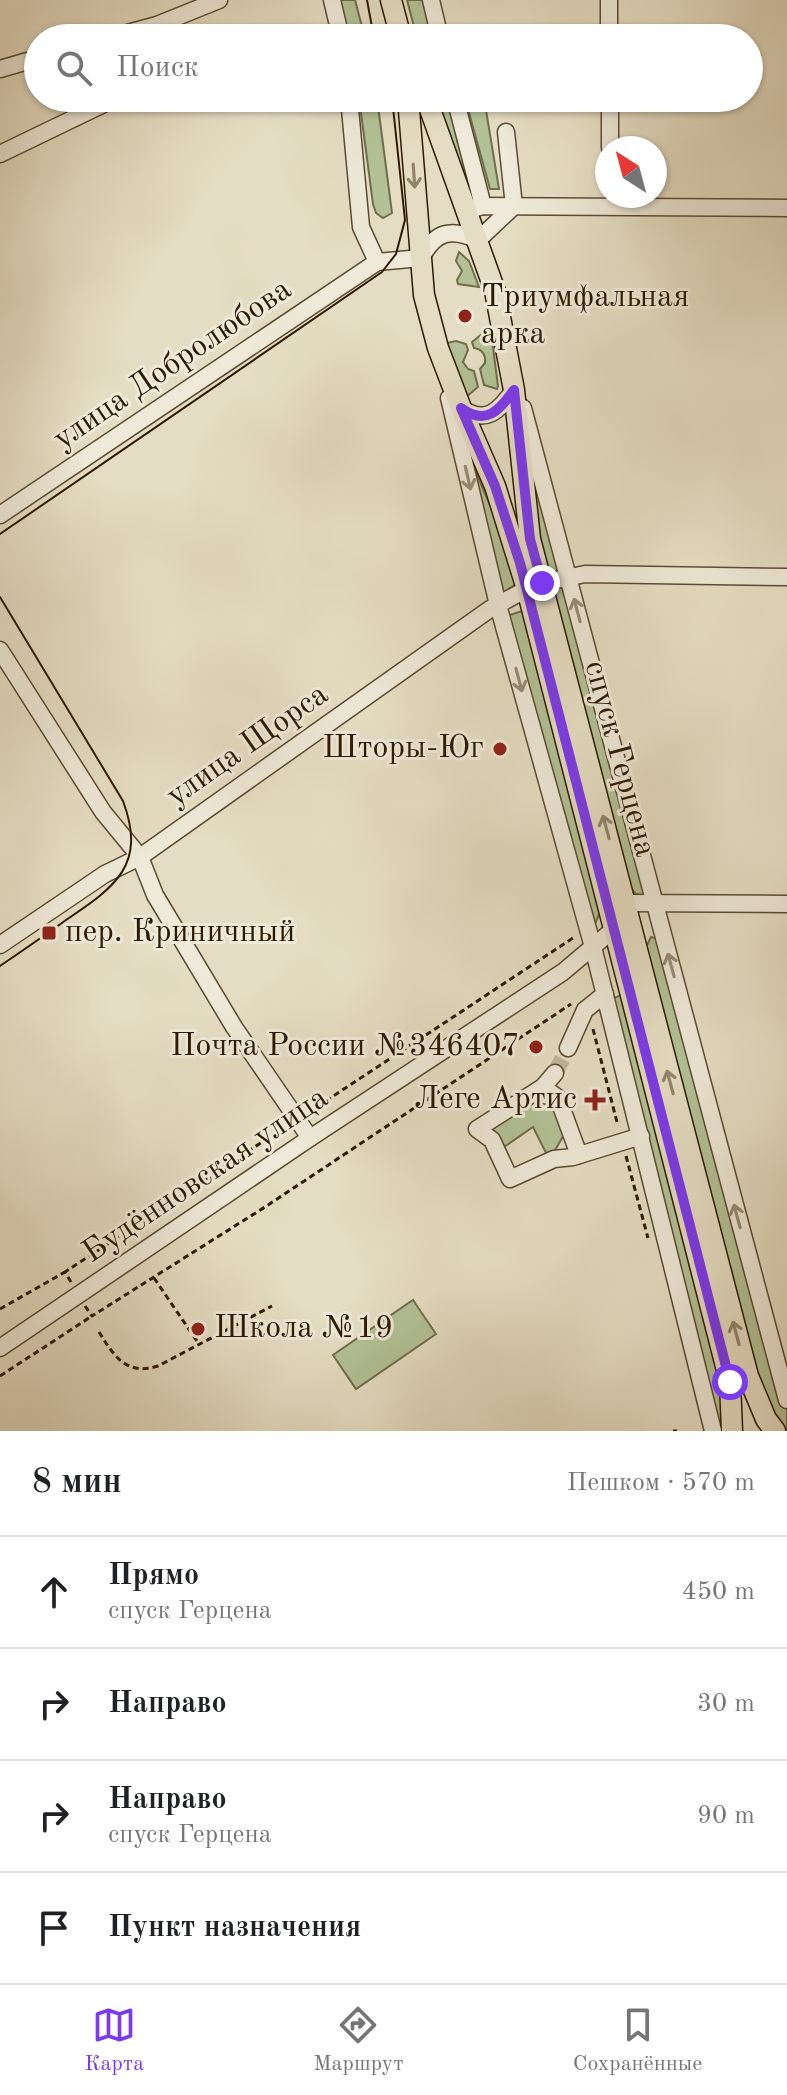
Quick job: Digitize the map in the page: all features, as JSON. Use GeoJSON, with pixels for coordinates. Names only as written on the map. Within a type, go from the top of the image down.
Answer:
{"type":"FeatureCollection","features":[{"type":"Feature","properties":{"kind":"main road"},"geometry":{"type":"LineString","coordinates":[[391,0],[397,24]]}},
{"type":"Feature","properties":{"kind":"main road","name":"спуск Герцена"},"geometry":{"type":"LineString","coordinates":[[409,112],[424,295],[438,348],[535,586],[625,903],[748,1376],[766,1419],[775,1431]]}},
{"type":"Feature","properties":{"kind":"main road","name":"спуск Герцена"},"geometry":{"type":"LineString","coordinates":[[432,112],[474,208],[478,240],[495,291],[514,390],[535,586],[614,929],[730,1382],[732,1431]]}},
{"type":"Feature","properties":{"kind":"street"},"geometry":{"type":"LineString","coordinates":[[159,24],[219,0]]}},
{"type":"Feature","properties":{"kind":"street"},"geometry":{"type":"LineString","coordinates":[[332,0],[338,24]]}},
{"type":"Feature","properties":{"kind":"street"},"geometry":{"type":"LineString","coordinates":[[431,0],[437,24]]}},
{"type":"Feature","properties":{"kind":"street"},"geometry":{"type":"LineString","coordinates":[[609,0],[609,24]]}},
{"type":"Feature","properties":{"kind":"street"},"geometry":{"type":"LineString","coordinates":[[0,69],[24,62]]}},
{"type":"Feature","properties":{"kind":"street"},"geometry":{"type":"LineString","coordinates":[[0,154],[87,112]]}},
{"type":"Feature","properties":{"kind":"street"},"geometry":{"type":"LineString","coordinates":[[350,112],[361,227],[377,262],[421,258],[430,242],[447,233],[478,240],[514,206]]}},
{"type":"Feature","properties":{"kind":"street","name":"спуск Герцена"},"geometry":{"type":"LineString","coordinates":[[457,112],[474,208]]}},
{"type":"Feature","properties":{"kind":"street"},"geometry":{"type":"LineString","coordinates":[[610,112],[610,136]]}},
{"type":"Feature","properties":{"kind":"street"},"geometry":{"type":"LineString","coordinates":[[506,132],[514,206]]}},
{"type":"Feature","properties":{"kind":"street"},"geometry":{"type":"LineString","coordinates":[[474,208],[595,202]]}},
{"type":"Feature","properties":{"kind":"street"},"geometry":{"type":"LineString","coordinates":[[667,203],[787,208]]}},
{"type":"Feature","properties":{"kind":"street","name":"улица Добролюбова"},"geometry":{"type":"LineString","coordinates":[[0,515],[377,262]]}},
{"type":"Feature","properties":{"kind":"street"},"geometry":{"type":"LineString","coordinates":[[504,339],[787,1400]]}},
{"type":"Feature","properties":{"kind":"street"},"geometry":{"type":"LineString","coordinates":[[438,348],[498,605],[598,966],[713,1431]]}},
{"type":"Feature","properties":{"kind":"street"},"geometry":{"type":"LineString","coordinates":[[461,408],[473,416],[489,415],[501,408],[514,390]]}},
{"type":"Feature","properties":{"kind":"street","name":"улица Щорса"},"geometry":{"type":"LineString","coordinates":[[0,945],[105,874],[140,857],[498,605],[535,586],[585,574],[787,577]]}},
{"type":"Feature","properties":{"kind":"street"},"geometry":{"type":"LineString","coordinates":[[0,650],[103,812],[140,857],[155,895],[234,1027],[310,1138]]}},
{"type":"Feature","properties":{"kind":"street"},"geometry":{"type":"LineString","coordinates":[[625,903],[787,904]]}},
{"type":"Feature","properties":{"kind":"street","name":"Будённовская улица"},"geometry":{"type":"LineString","coordinates":[[0,1348],[310,1138],[563,972],[614,929]]}},
{"type":"Feature","properties":{"kind":"street","name":"Будённовская улица"},"geometry":{"type":"LineString","coordinates":[[563,972],[623,963]]}},
{"type":"Feature","properties":{"kind":"street"},"geometry":{"type":"LineString","coordinates":[[568,1048],[585,1010],[605,994]]}},
{"type":"Feature","properties":{"kind":"street"},"geometry":{"type":"LineString","coordinates":[[555,1073],[543,1087],[477,1129],[492,1140],[510,1179],[554,1159],[579,1155],[641,1136]]}},
{"type":"Feature","properties":{"kind":"street"},"geometry":{"type":"LineString","coordinates":[[543,1087],[558,1098],[579,1155]]}},
{"type":"Feature","properties":{"kind":"path"},"geometry":{"type":"LineString","coordinates":[[0,1309],[65,1272]]}},
{"type":"Feature","properties":{"kind":"path"},"geometry":{"type":"LineString","coordinates":[[154,1277],[199,1344]]}},
{"type":"Feature","properties":{"kind":"path"},"geometry":{"type":"LineString","coordinates":[[99,1332],[112,1353],[134,1369],[146,1370],[272,1306]]}},
{"type":"Feature","properties":{"kind":"path"},"geometry":{"type":"LineString","coordinates":[[0,1376],[92,1316]]}},
{"type":"Feature","properties":{"kind":"green space"},"geometry":{"type":"Polygon","coordinates":[[[339,0],[355,0],[361,24],[345,24],[339,0]]]}},
{"type":"Feature","properties":{"kind":"green space"},"geometry":{"type":"Polygon","coordinates":[[[407,0],[425,0],[431,24],[413,24],[407,0]]]}},
{"type":"Feature","properties":{"kind":"green space"},"geometry":{"type":"Polygon","coordinates":[[[361,112],[379,112],[392,213],[383,218],[376,213],[361,112]]]}},
{"type":"Feature","properties":{"kind":"green space"},"geometry":{"type":"Polygon","coordinates":[[[439,112],[455,112],[475,189],[466,192],[439,112]]]}},
{"type":"Feature","properties":{"kind":"green space"},"geometry":{"type":"Polygon","coordinates":[[[469,112],[486,112],[499,189],[490,189],[469,112]]]}},
{"type":"Feature","properties":{"kind":"green space"},"geometry":{"type":"Polygon","coordinates":[[[459,252],[469,261],[479,287],[458,284],[462,271],[456,261],[459,252]]]}},
{"type":"Feature","properties":{"kind":"green space"},"geometry":{"type":"Polygon","coordinates":[[[491,332],[497,389],[484,385],[480,369],[485,357],[474,348],[472,342],[482,334],[491,332]]]}},
{"type":"Feature","properties":{"kind":"green space"},"geometry":{"type":"Polygon","coordinates":[[[456,341],[466,344],[468,350],[463,362],[474,371],[478,387],[466,397],[447,343],[456,341]]]}},
{"type":"Feature","properties":{"kind":"green space"},"geometry":{"type":"Polygon","coordinates":[[[525,427],[564,571],[549,574],[536,539],[525,427]]]}},
{"type":"Feature","properties":{"kind":"green space"},"geometry":{"type":"Polygon","coordinates":[[[466,449],[493,512],[516,584],[501,594],[466,449]]]}},
{"type":"Feature","properties":{"kind":"green space"},"geometry":{"type":"Polygon","coordinates":[[[567,585],[650,896],[636,894],[625,880],[552,588],[567,585]]]}},
{"type":"Feature","properties":{"kind":"green space"},"geometry":{"type":"Polygon","coordinates":[[[522,611],[601,910],[592,931],[507,616],[522,611]]]}},
{"type":"Feature","properties":{"kind":"green space"},"geometry":{"type":"Polygon","coordinates":[[[651,937],[659,939],[787,1410],[787,1431],[769,1410],[753,1371],[644,951],[651,937]]]}},
{"type":"Feature","properties":{"kind":"green space"},"geometry":{"type":"Polygon","coordinates":[[[624,994],[724,1383],[726,1418],[718,1427],[611,999],[624,994]]]}},
{"type":"Feature","properties":{"kind":"green space"},"geometry":{"type":"Polygon","coordinates":[[[526,1100],[553,1106],[565,1133],[554,1152],[546,1153],[533,1127],[504,1147],[487,1127],[526,1100]]]}},
{"type":"Feature","properties":{"kind":"green space"},"geometry":{"type":"Polygon","coordinates":[[[413,1300],[436,1334],[356,1389],[333,1355],[413,1300]]]}},
{"type":"Feature","properties":{"kind":"tunnel"},"geometry":{"type":"LineString","coordinates":[[555,1073],[568,1048]]}},
{"type":"Feature","properties":{"kind":"tram line"},"geometry":{"type":"LineString","coordinates":[[367,0],[371,24]]}},
{"type":"Feature","properties":{"kind":"tram line"},"geometry":{"type":"LineString","coordinates":[[0,534],[382,272],[396,254],[405,220],[393,112]]}},
{"type":"Feature","properties":{"kind":"tram line"},"geometry":{"type":"LineString","coordinates":[[0,597],[123,801],[131,842],[122,872],[112,885],[0,966]]}},
{"type":"Feature","properties":{"kind":"place","name":"Триумфальная арка"},"geometry":{"type":"Point","coordinates":[465,316]}},
{"type":"Feature","properties":{"kind":"place","name":"Шторы-Юг"},"geometry":{"type":"Point","coordinates":[500,749]}},
{"type":"Feature","properties":{"kind":"place","name":"пер. Криничный"},"geometry":{"type":"Point","coordinates":[49,933]}},
{"type":"Feature","properties":{"kind":"place","name":"Почта России №346407"},"geometry":{"type":"Point","coordinates":[536,1047]}},
{"type":"Feature","properties":{"kind":"place","name":"Леге Артис"},"geometry":{"type":"Point","coordinates":[595,1100]}},
{"type":"Feature","properties":{"kind":"place","name":"Школа №19"},"geometry":{"type":"Point","coordinates":[198,1329]}},
{"type":"Feature","properties":{"kind":"route"},"geometry":{"type":"LineString","coordinates":[[542,583],[530,539],[514,390],[501,408],[489,415],[473,416],[461,408],[495,486],[520,563],[730,1382]]}}]}
